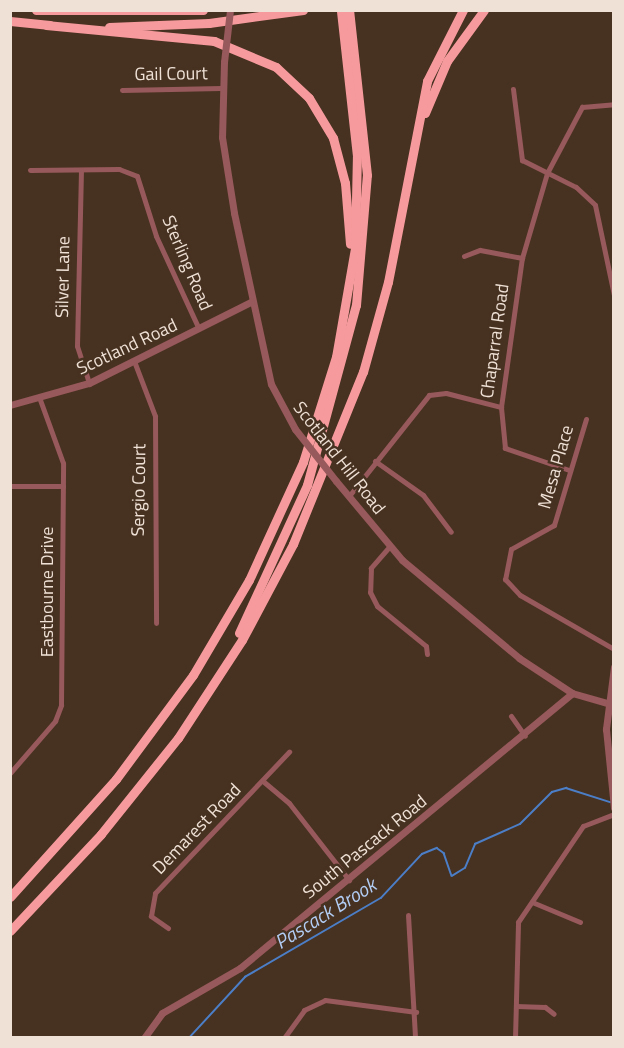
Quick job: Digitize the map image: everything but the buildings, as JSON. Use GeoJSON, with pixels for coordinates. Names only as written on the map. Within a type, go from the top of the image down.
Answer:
{"type":"FeatureCollection","features":[{"type":"Feature","properties":{"kind":"highway"},"geometry":{"type":"LineString","coordinates":[[36,10],[203,10]]}},
{"type":"Feature","properties":{"kind":"highway"},"geometry":{"type":"LineString","coordinates":[[46,25],[185,25],[303,10]]}},
{"type":"Feature","properties":{"kind":"highway"},"geometry":{"type":"LineString","coordinates":[[197,711],[293,519],[349,342],[367,193],[347,24],[341,10]]}},
{"type":"Feature","properties":{"kind":"highway"},"geometry":{"type":"LineString","coordinates":[[10,897],[134,757],[222,628],[296,480],[341,339],[358,193],[347,24],[349,10]]}},
{"type":"Feature","properties":{"kind":"highway"},"geometry":{"type":"LineString","coordinates":[[10,931],[113,820],[197,711],[270,591],[341,433],[384,300],[412,155],[434,64],[463,10]]}},
{"type":"Feature","properties":{"kind":"highway"},"geometry":{"type":"LineString","coordinates":[[412,155],[439,76],[484,10]]}},
{"type":"Feature","properties":{"kind":"highway"},"geometry":{"type":"LineString","coordinates":[[10,21],[219,42],[265,60],[302,90],[330,132],[345,183],[350,239],[341,339]]}},
{"type":"Feature","properties":{"kind":"street","name":"Scotland Hill Road"},"geometry":{"type":"LineString","coordinates":[[230,10],[221,88],[225,165],[251,302],[271,384],[295,429],[389,547],[519,658],[572,693],[607,703]]}},
{"type":"Feature","properties":{"kind":"street","name":"Gail Court"},"geometry":{"type":"LineString","coordinates":[[122,90],[221,88]]}},
{"type":"Feature","properties":{"kind":"street"},"geometry":{"type":"LineString","coordinates":[[513,89],[518,152],[522,160],[576,187],[595,205],[614,295]]}},
{"type":"Feature","properties":{"kind":"street","name":"Chaparral Road"},"geometry":{"type":"LineString","coordinates":[[569,470],[506,448],[501,407],[522,258],[547,173],[582,107],[614,104]]}},
{"type":"Feature","properties":{"kind":"street","name":"Sterling Road"},"geometry":{"type":"LineString","coordinates":[[30,170],[119,169],[137,176],[156,236],[199,329]]}},
{"type":"Feature","properties":{"kind":"street","name":"Silver Lane"},"geometry":{"type":"LineString","coordinates":[[81,170],[77,346],[89,383]]}},
{"type":"Feature","properties":{"kind":"street"},"geometry":{"type":"LineString","coordinates":[[464,256],[480,250],[522,258]]}},
{"type":"Feature","properties":{"kind":"street","name":"Scotland Road"},"geometry":{"type":"LineString","coordinates":[[10,405],[89,383],[251,302]]}},
{"type":"Feature","properties":{"kind":"street","name":"Sergio Court"},"geometry":{"type":"LineString","coordinates":[[134,361],[155,416],[156,623]]}},
{"type":"Feature","properties":{"kind":"street"},"geometry":{"type":"LineString","coordinates":[[349,496],[429,395],[446,393],[501,407]]}},
{"type":"Feature","properties":{"kind":"street","name":"Eastbourne Drive"},"geometry":{"type":"LineString","coordinates":[[10,773],[13,766],[55,721],[61,705],[63,464],[39,397]]}},
{"type":"Feature","properties":{"kind":"street","name":"Mesa Place"},"geometry":{"type":"LineString","coordinates":[[586,419],[554,525],[511,549],[505,579],[520,594],[614,649]]}},
{"type":"Feature","properties":{"kind":"street"},"geometry":{"type":"LineString","coordinates":[[375,461],[423,495],[451,532]]}},
{"type":"Feature","properties":{"kind":"street"},"geometry":{"type":"LineString","coordinates":[[10,486],[63,486]]}},
{"type":"Feature","properties":{"kind":"street"},"geometry":{"type":"LineString","coordinates":[[389,547],[371,568],[370,592],[377,606],[426,646],[427,654]]}},
{"type":"Feature","properties":{"kind":"street"},"geometry":{"type":"LineString","coordinates":[[614,667],[607,703],[610,791],[614,808]]}},
{"type":"Feature","properties":{"kind":"street","name":"South Pascack Road"},"geometry":{"type":"LineString","coordinates":[[144,1038],[162,1013],[240,968],[525,736],[572,693]]}},
{"type":"Feature","properties":{"kind":"street"},"geometry":{"type":"LineString","coordinates":[[511,716],[525,736]]}},
{"type":"Feature","properties":{"kind":"street","name":"Demarest Road"},"geometry":{"type":"LineString","coordinates":[[168,928],[151,915],[155,893],[264,782],[290,752]]}},
{"type":"Feature","properties":{"kind":"street"},"geometry":{"type":"LineString","coordinates":[[264,782],[289,803],[349,880]]}},
{"type":"Feature","properties":{"kind":"street"},"geometry":{"type":"LineString","coordinates":[[515,1038],[518,922],[583,826],[614,814]]}},
{"type":"Feature","properties":{"kind":"street"},"geometry":{"type":"LineString","coordinates":[[532,902],[580,922]]}},
{"type":"Feature","properties":{"kind":"street"},"geometry":{"type":"LineString","coordinates":[[408,915],[416,1012],[415,1038]]}},
{"type":"Feature","properties":{"kind":"street"},"geometry":{"type":"LineString","coordinates":[[284,1038],[292,1021],[325,1000],[416,1012]]}},
{"type":"Feature","properties":{"kind":"street"},"geometry":{"type":"LineString","coordinates":[[516,1006],[545,1007],[554,1014]]}},
{"type":"Feature","properties":{"kind":"waterway","name":"Pascack Brook"},"geometry":{"type":"LineString","coordinates":[[189,1038],[245,977],[381,898],[422,854],[437,848],[444,853],[452,876],[465,868],[475,844],[520,824],[552,792],[566,788],[610,802]]}}]}
